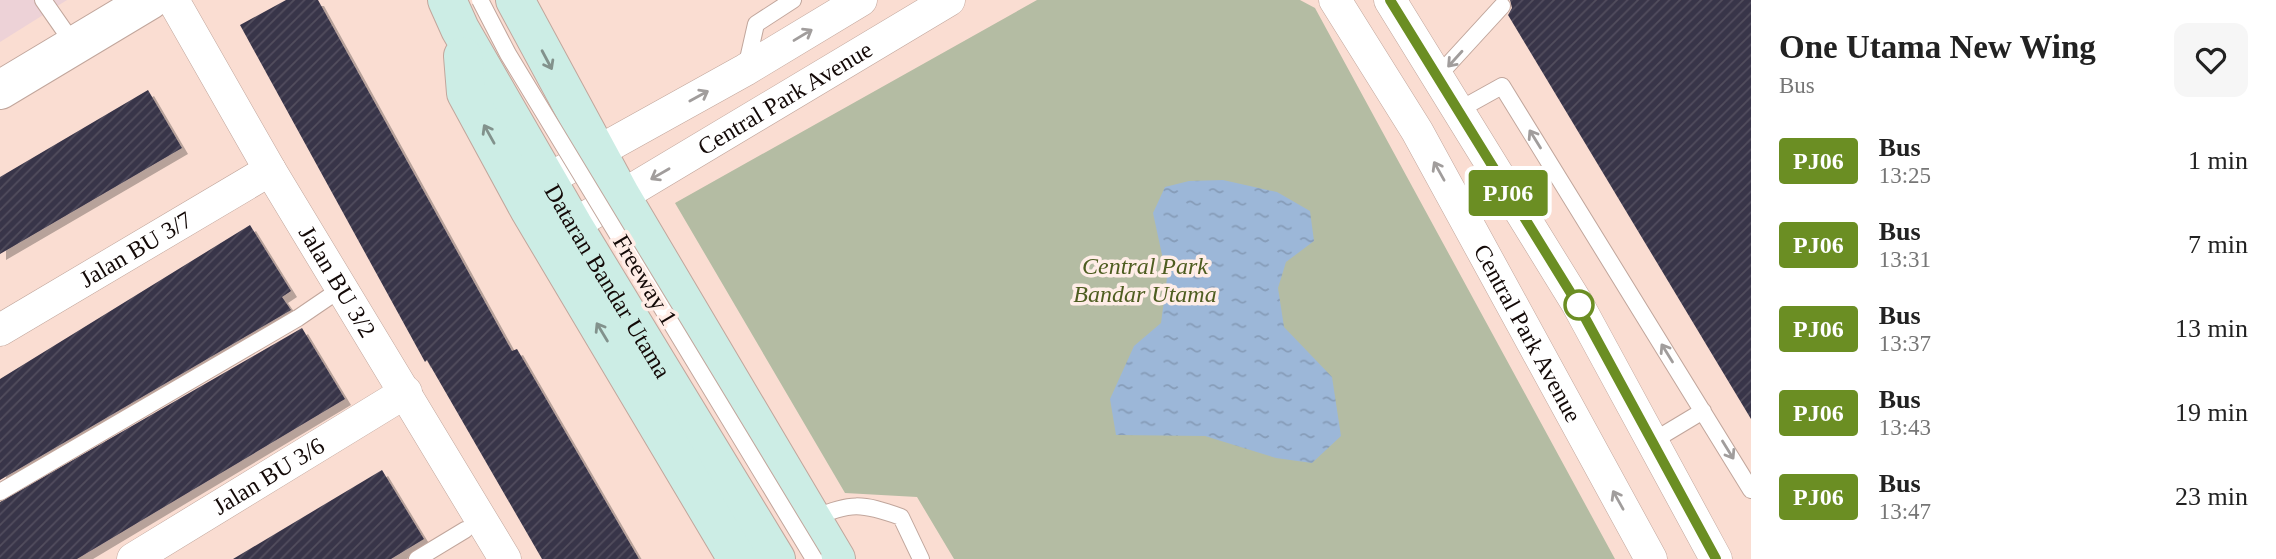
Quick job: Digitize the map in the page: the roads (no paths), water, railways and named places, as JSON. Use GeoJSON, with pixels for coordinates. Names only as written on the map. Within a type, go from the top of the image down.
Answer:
{"type":"FeatureCollection","features":[{"type":"Feature","properties":{"kind":"main road"},"geometry":{"type":"LineString","coordinates":[[515,0],[621,196],[836,559]]}},
{"type":"Feature","properties":{"kind":"main road"},"geometry":{"type":"LineString","coordinates":[[463,10],[466,93],[529,208],[737,559]]}},
{"type":"Feature","properties":{"kind":"main road","name":"Dataran Bandar Utama"},"geometry":{"type":"LineString","coordinates":[[463,10],[547,180],[776,559]]}},
{"type":"Feature","properties":{"kind":"street"},"geometry":{"type":"LineString","coordinates":[[0,90],[150,0]]}},
{"type":"Feature","properties":{"kind":"street","name":"Jalan BU 3/2"},"geometry":{"type":"LineString","coordinates":[[173,0],[270,170],[505,559]]}},
{"type":"Feature","properties":{"kind":"street","name":"Central Park Avenue"},"geometry":{"type":"LineString","coordinates":[[547,180],[746,70],[861,0]]}},
{"type":"Feature","properties":{"kind":"street","name":"Central Park Avenue"},"geometry":{"type":"LineString","coordinates":[[573,225],[949,0]]}},
{"type":"Feature","properties":{"kind":"street","name":"Central Park Avenue"},"geometry":{"type":"LineString","coordinates":[[1335,0],[1417,131],[1651,559]]}},
{"type":"Feature","properties":{"kind":"street"},"geometry":{"type":"LineString","coordinates":[[1390,0],[1577,303],[1716,559]]}},
{"type":"Feature","properties":{"kind":"street","name":"Jalan BU 3/7"},"geometry":{"type":"LineString","coordinates":[[0,330],[270,170]]}},
{"type":"Feature","properties":{"kind":"street","name":"Jalan BU 3/6"},"geometry":{"type":"LineString","coordinates":[[133,559],[405,392]]}},
{"type":"Feature","properties":{"kind":"lane"},"geometry":{"type":"LineString","coordinates":[[43,0],[75,46]]}},
{"type":"Feature","properties":{"kind":"lane"},"geometry":{"type":"LineString","coordinates":[[746,70],[756,24],[793,0]]}},
{"type":"Feature","properties":{"kind":"lane"},"geometry":{"type":"LineString","coordinates":[[1436,78],[1502,6]]}},
{"type":"Feature","properties":{"kind":"lane","name":"Freeway 1"},"geometry":{"type":"LineString","coordinates":[[463,10],[515,66],[814,559]]}},
{"type":"Feature","properties":{"kind":"lane"},"geometry":{"type":"LineString","coordinates":[[1457,111],[1502,86],[1751,490]]}},
{"type":"Feature","properties":{"kind":"lane"},"geometry":{"type":"LineString","coordinates":[[0,492],[298,318],[342,288]]}},
{"type":"Feature","properties":{"kind":"lane"},"geometry":{"type":"LineString","coordinates":[[631,321],[647,372],[765,559]]}},
{"type":"Feature","properties":{"kind":"lane"},"geometry":{"type":"LineString","coordinates":[[1653,441],[1703,411]]}},
{"type":"Feature","properties":{"kind":"lane"},"geometry":{"type":"LineString","coordinates":[[812,519],[843,505],[875,508],[901,517],[921,559]]}},
{"type":"Feature","properties":{"kind":"lane"},"geometry":{"type":"LineString","coordinates":[[417,559],[465,530]]}},
{"type":"Feature","properties":{"kind":"water"},"geometry":{"type":"Polygon","coordinates":[[[1223,180],[1277,192],[1310,211],[1314,241],[1286,262],[1278,288],[1284,327],[1332,377],[1341,436],[1312,463],[1276,458],[1205,436],[1116,435],[1110,399],[1134,346],[1161,323],[1167,278],[1153,213],[1165,187],[1189,181],[1223,180]]]}},
{"type":"Feature","properties":{"kind":"park label","name":"Central Park Bandar Utama"},"geometry":{"type":"Point","coordinates":[1145,280]}}]}
